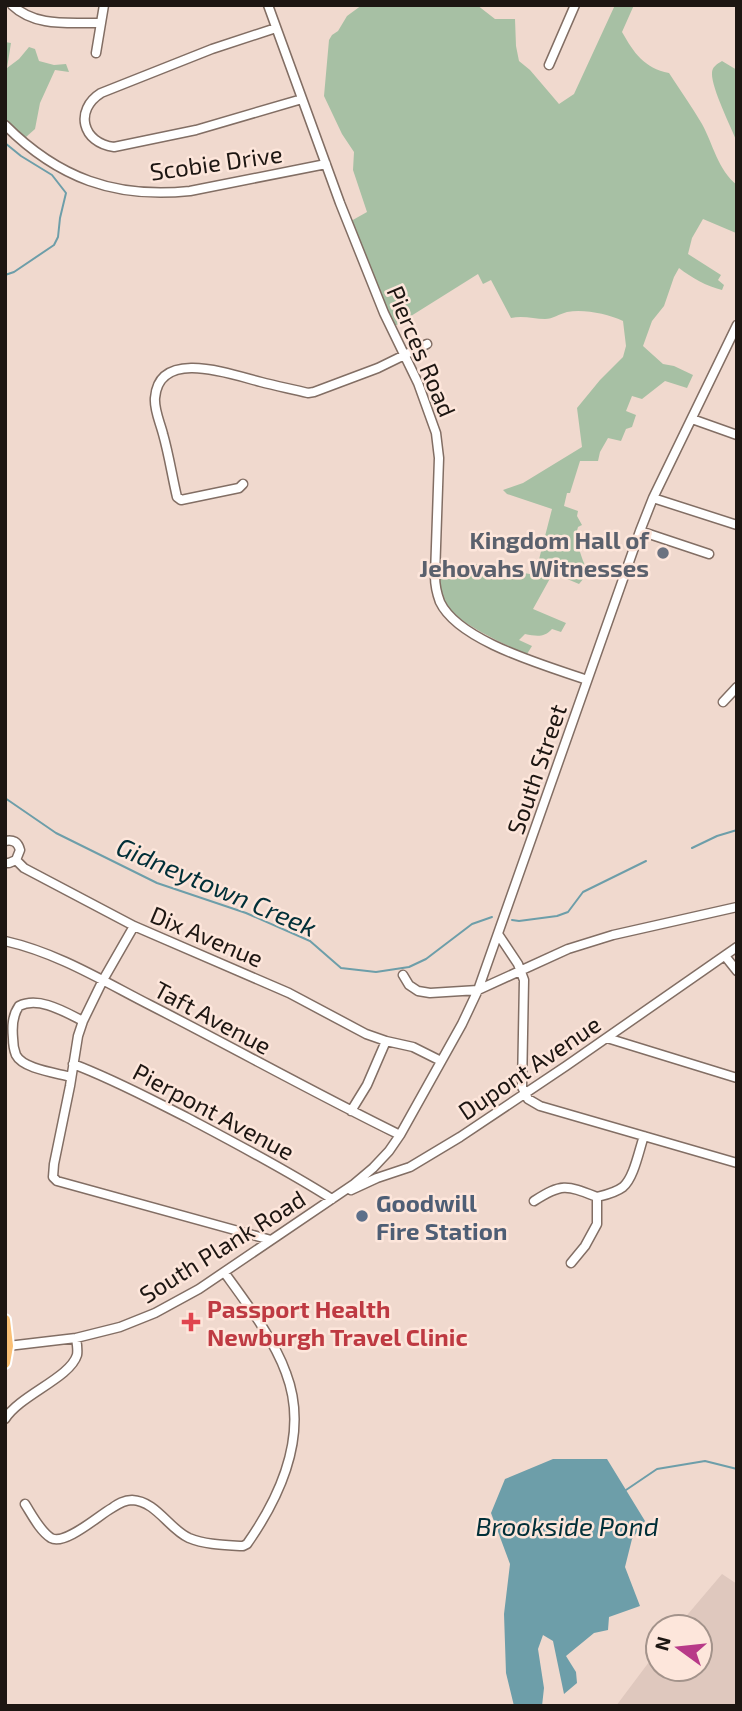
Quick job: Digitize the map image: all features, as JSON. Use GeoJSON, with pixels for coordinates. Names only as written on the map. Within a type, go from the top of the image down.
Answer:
{"type":"FeatureCollection","features":[{"type":"Feature","properties":{"kind":"highway"},"geometry":{"type":"LineString","coordinates":[[5,1320],[8,1346],[5,1363]]}},
{"type":"Feature","properties":{"kind":"street"},"geometry":{"type":"LineString","coordinates":[[12,5],[24,15],[39,21],[101,23]]}},
{"type":"Feature","properties":{"kind":"street"},"geometry":{"type":"LineString","coordinates":[[96,53],[104,5]]}},
{"type":"Feature","properties":{"kind":"street","name":"Pierces Road"},"geometry":{"type":"LineString","coordinates":[[268,5],[384,313],[406,355],[436,433],[439,458],[435,586],[440,602],[456,621],[484,641],[587,680]]}},
{"type":"Feature","properties":{"kind":"street"},"geometry":{"type":"LineString","coordinates":[[548,65],[575,5]]}},
{"type":"Feature","properties":{"kind":"street"},"geometry":{"type":"LineString","coordinates":[[276,28],[212,49],[94,97],[84,119],[86,129],[93,139],[114,147],[196,130],[302,99]]}},
{"type":"Feature","properties":{"kind":"street","name":"Scobie Drive"},"geometry":{"type":"LineString","coordinates":[[5,125],[38,155],[76,176],[99,185],[142,192],[190,191],[326,164]]}},
{"type":"Feature","properties":{"kind":"street","name":"South Street"},"geometry":{"type":"LineString","coordinates":[[332,1199],[373,1168],[389,1151],[462,1024],[478,990],[640,531],[653,498],[737,326]]}},
{"type":"Feature","properties":{"kind":"street"},"geometry":{"type":"LineString","coordinates":[[243,484],[239,488],[181,500],[177,497],[155,403],[156,390],[164,377],[177,370],[209,368],[308,393],[406,355],[427,344]]}},
{"type":"Feature","properties":{"kind":"street"},"geometry":{"type":"LineString","coordinates":[[692,419],[737,435]]}},
{"type":"Feature","properties":{"kind":"street"},"geometry":{"type":"LineString","coordinates":[[653,498],[737,525]]}},
{"type":"Feature","properties":{"kind":"street"},"geometry":{"type":"LineString","coordinates":[[640,531],[709,554]]}},
{"type":"Feature","properties":{"kind":"street"},"geometry":{"type":"LineString","coordinates":[[723,702],[737,687]]}},
{"type":"Feature","properties":{"kind":"street"},"geometry":{"type":"LineString","coordinates":[[5,841],[13,841],[19,846],[20,854],[16,860],[5,863]]}},
{"type":"Feature","properties":{"kind":"street","name":"Dix Avenue"},"geometry":{"type":"LineString","coordinates":[[16,860],[24,868],[134,926],[289,993],[366,1034],[413,1047],[441,1061]]}},
{"type":"Feature","properties":{"kind":"street"},"geometry":{"type":"LineString","coordinates":[[403,975],[409,985],[418,991],[430,993],[478,990],[568,949],[611,935],[737,907]]}},
{"type":"Feature","properties":{"kind":"street"},"geometry":{"type":"LineString","coordinates":[[134,926],[103,980],[78,1036],[53,1177],[57,1181],[271,1240]]}},
{"type":"Feature","properties":{"kind":"street"},"geometry":{"type":"LineString","coordinates":[[498,934],[521,970],[524,980],[522,1087],[531,1102],[737,1163]]}},
{"type":"Feature","properties":{"kind":"street","name":"Taft Avenue"},"geometry":{"type":"LineString","coordinates":[[5,941],[49,953],[74,964],[400,1135]]}},
{"type":"Feature","properties":{"kind":"street","name":"Dupont Avenue"},"geometry":{"type":"LineString","coordinates":[[332,1199],[377,1178],[410,1167],[460,1137],[737,947]]}},
{"type":"Feature","properties":{"kind":"street"},"geometry":{"type":"LineString","coordinates":[[725,956],[737,971]]}},
{"type":"Feature","properties":{"kind":"street"},"geometry":{"type":"LineString","coordinates":[[71,1077],[30,1066],[19,1060],[14,1049],[13,1018],[19,1006],[32,1003],[53,1007],[83,1021]]}},
{"type":"Feature","properties":{"kind":"street"},"geometry":{"type":"LineString","coordinates":[[607,1038],[737,1078]]}},
{"type":"Feature","properties":{"kind":"street"},"geometry":{"type":"LineString","coordinates":[[351,1111],[368,1085],[386,1041]]}},
{"type":"Feature","properties":{"kind":"street","name":"Pierpont Avenue"},"geometry":{"type":"LineString","coordinates":[[73,1064],[104,1075],[217,1134],[332,1199]]}},
{"type":"Feature","properties":{"kind":"street"},"geometry":{"type":"LineString","coordinates":[[534,1201],[551,1190],[570,1187],[597,1198],[616,1191],[628,1182],[644,1136]]}},
{"type":"Feature","properties":{"kind":"street"},"geometry":{"type":"LineString","coordinates":[[571,1263],[585,1247],[597,1224],[597,1198]]}},
{"type":"Feature","properties":{"kind":"street","name":"South Plank Road"},"geometry":{"type":"LineString","coordinates":[[8,1346],[76,1338],[146,1318],[199,1289],[332,1199]]}},
{"type":"Feature","properties":{"kind":"street"},"geometry":{"type":"LineString","coordinates":[[25,1504],[43,1530],[55,1539],[70,1535],[125,1501],[134,1500],[154,1510],[189,1538],[206,1543],[247,1544],[287,1471],[293,1447],[294,1405],[286,1372],[277,1353],[224,1272]]}},
{"type":"Feature","properties":{"kind":"street"},"geometry":{"type":"LineString","coordinates":[[5,1419],[18,1404],[67,1369],[77,1354],[76,1338]]}},
{"type":"Feature","properties":{"kind":"shaded area"},"geometry":{"type":"Polygon","coordinates":[[[722,1574],[737,1584],[737,1706],[616,1706],[644,1669],[644,1683],[714,1683],[714,1613],[689,1613],[722,1574]]]}},
{"type":"Feature","properties":{"kind":"green space"},"geometry":{"type":"Polygon","coordinates":[[[362,5],[477,5],[495,19],[515,19],[519,61],[559,104],[574,94],[615,5],[634,5],[622,32],[646,63],[669,73],[702,124],[725,172],[737,185],[736,233],[703,219],[692,238],[688,254],[721,275],[718,280],[724,285],[722,290],[699,281],[679,268],[664,306],[652,321],[643,346],[663,364],[693,375],[687,388],[665,381],[642,399],[632,396],[626,411],[636,415],[632,427],[626,429],[621,441],[608,438],[598,461],[580,461],[564,506],[578,511],[577,516],[582,525],[578,527],[575,538],[589,572],[579,584],[553,573],[533,609],[566,623],[561,632],[552,629],[543,635],[525,634],[519,640],[532,646],[527,654],[476,629],[450,610],[441,590],[440,568],[476,564],[535,575],[552,509],[507,494],[503,490],[523,483],[582,447],[577,408],[623,357],[626,346],[623,321],[603,314],[581,311],[567,312],[548,319],[511,318],[491,280],[483,284],[478,274],[395,326],[351,221],[367,212],[353,170],[354,152],[324,96],[329,40],[347,16],[362,5]]]}},
{"type":"Feature","properties":{"kind":"green space"},"geometry":{"type":"Polygon","coordinates":[[[5,42],[11,43],[7,68],[29,47],[35,49],[39,61],[54,65],[66,64],[69,72],[55,70],[40,103],[35,129],[26,137],[5,120],[5,42]]]}},
{"type":"Feature","properties":{"kind":"green space"},"geometry":{"type":"Polygon","coordinates":[[[722,61],[737,70],[737,142],[713,79],[713,69],[722,61]]]}},
{"type":"Feature","properties":{"kind":"water","name":"Brookside Pond"},"geometry":{"type":"Polygon","coordinates":[[[553,1459],[607,1459],[645,1521],[632,1539],[625,1567],[640,1606],[609,1617],[608,1630],[594,1633],[566,1656],[576,1672],[577,1683],[564,1694],[553,1641],[543,1635],[538,1649],[544,1688],[542,1706],[514,1706],[506,1673],[504,1614],[510,1564],[491,1513],[505,1479],[553,1459]]]}},
{"type":"Feature","properties":{"kind":"waterway"},"geometry":{"type":"LineString","coordinates":[[5,143],[52,175],[66,193],[54,245],[14,272],[5,275]]}},
{"type":"Feature","properties":{"kind":"waterway","name":"Gidneytown Creek"},"geometry":{"type":"LineString","coordinates":[[5,798],[56,833],[157,883],[246,913],[310,941],[341,968],[376,972],[409,967],[426,959],[472,924],[492,917]]}},
{"type":"Feature","properties":{"kind":"waterway","name":"Gidneytown Creek"},"geometry":{"type":"LineString","coordinates":[[692,848],[737,830]]}},
{"type":"Feature","properties":{"kind":"waterway","name":"Gidneytown Creek"},"geometry":{"type":"LineString","coordinates":[[512,920],[557,916],[568,912],[583,892],[646,861]]}},
{"type":"Feature","properties":{"kind":"waterway"},"geometry":{"type":"LineString","coordinates":[[626,1490],[657,1469],[705,1461],[737,1469]]}},
{"type":"Feature","properties":{"kind":"place","name":"Kingdom Hall of Jehovahs Witnesses"},"geometry":{"type":"Point","coordinates":[663,553]}},
{"type":"Feature","properties":{"kind":"place","name":"Goodwill Fire Station"},"geometry":{"type":"Point","coordinates":[362,1216]}},
{"type":"Feature","properties":{"kind":"place","name":"Passport Health Newburgh Travel Clinic"},"geometry":{"type":"Point","coordinates":[191,1322]}}]}
